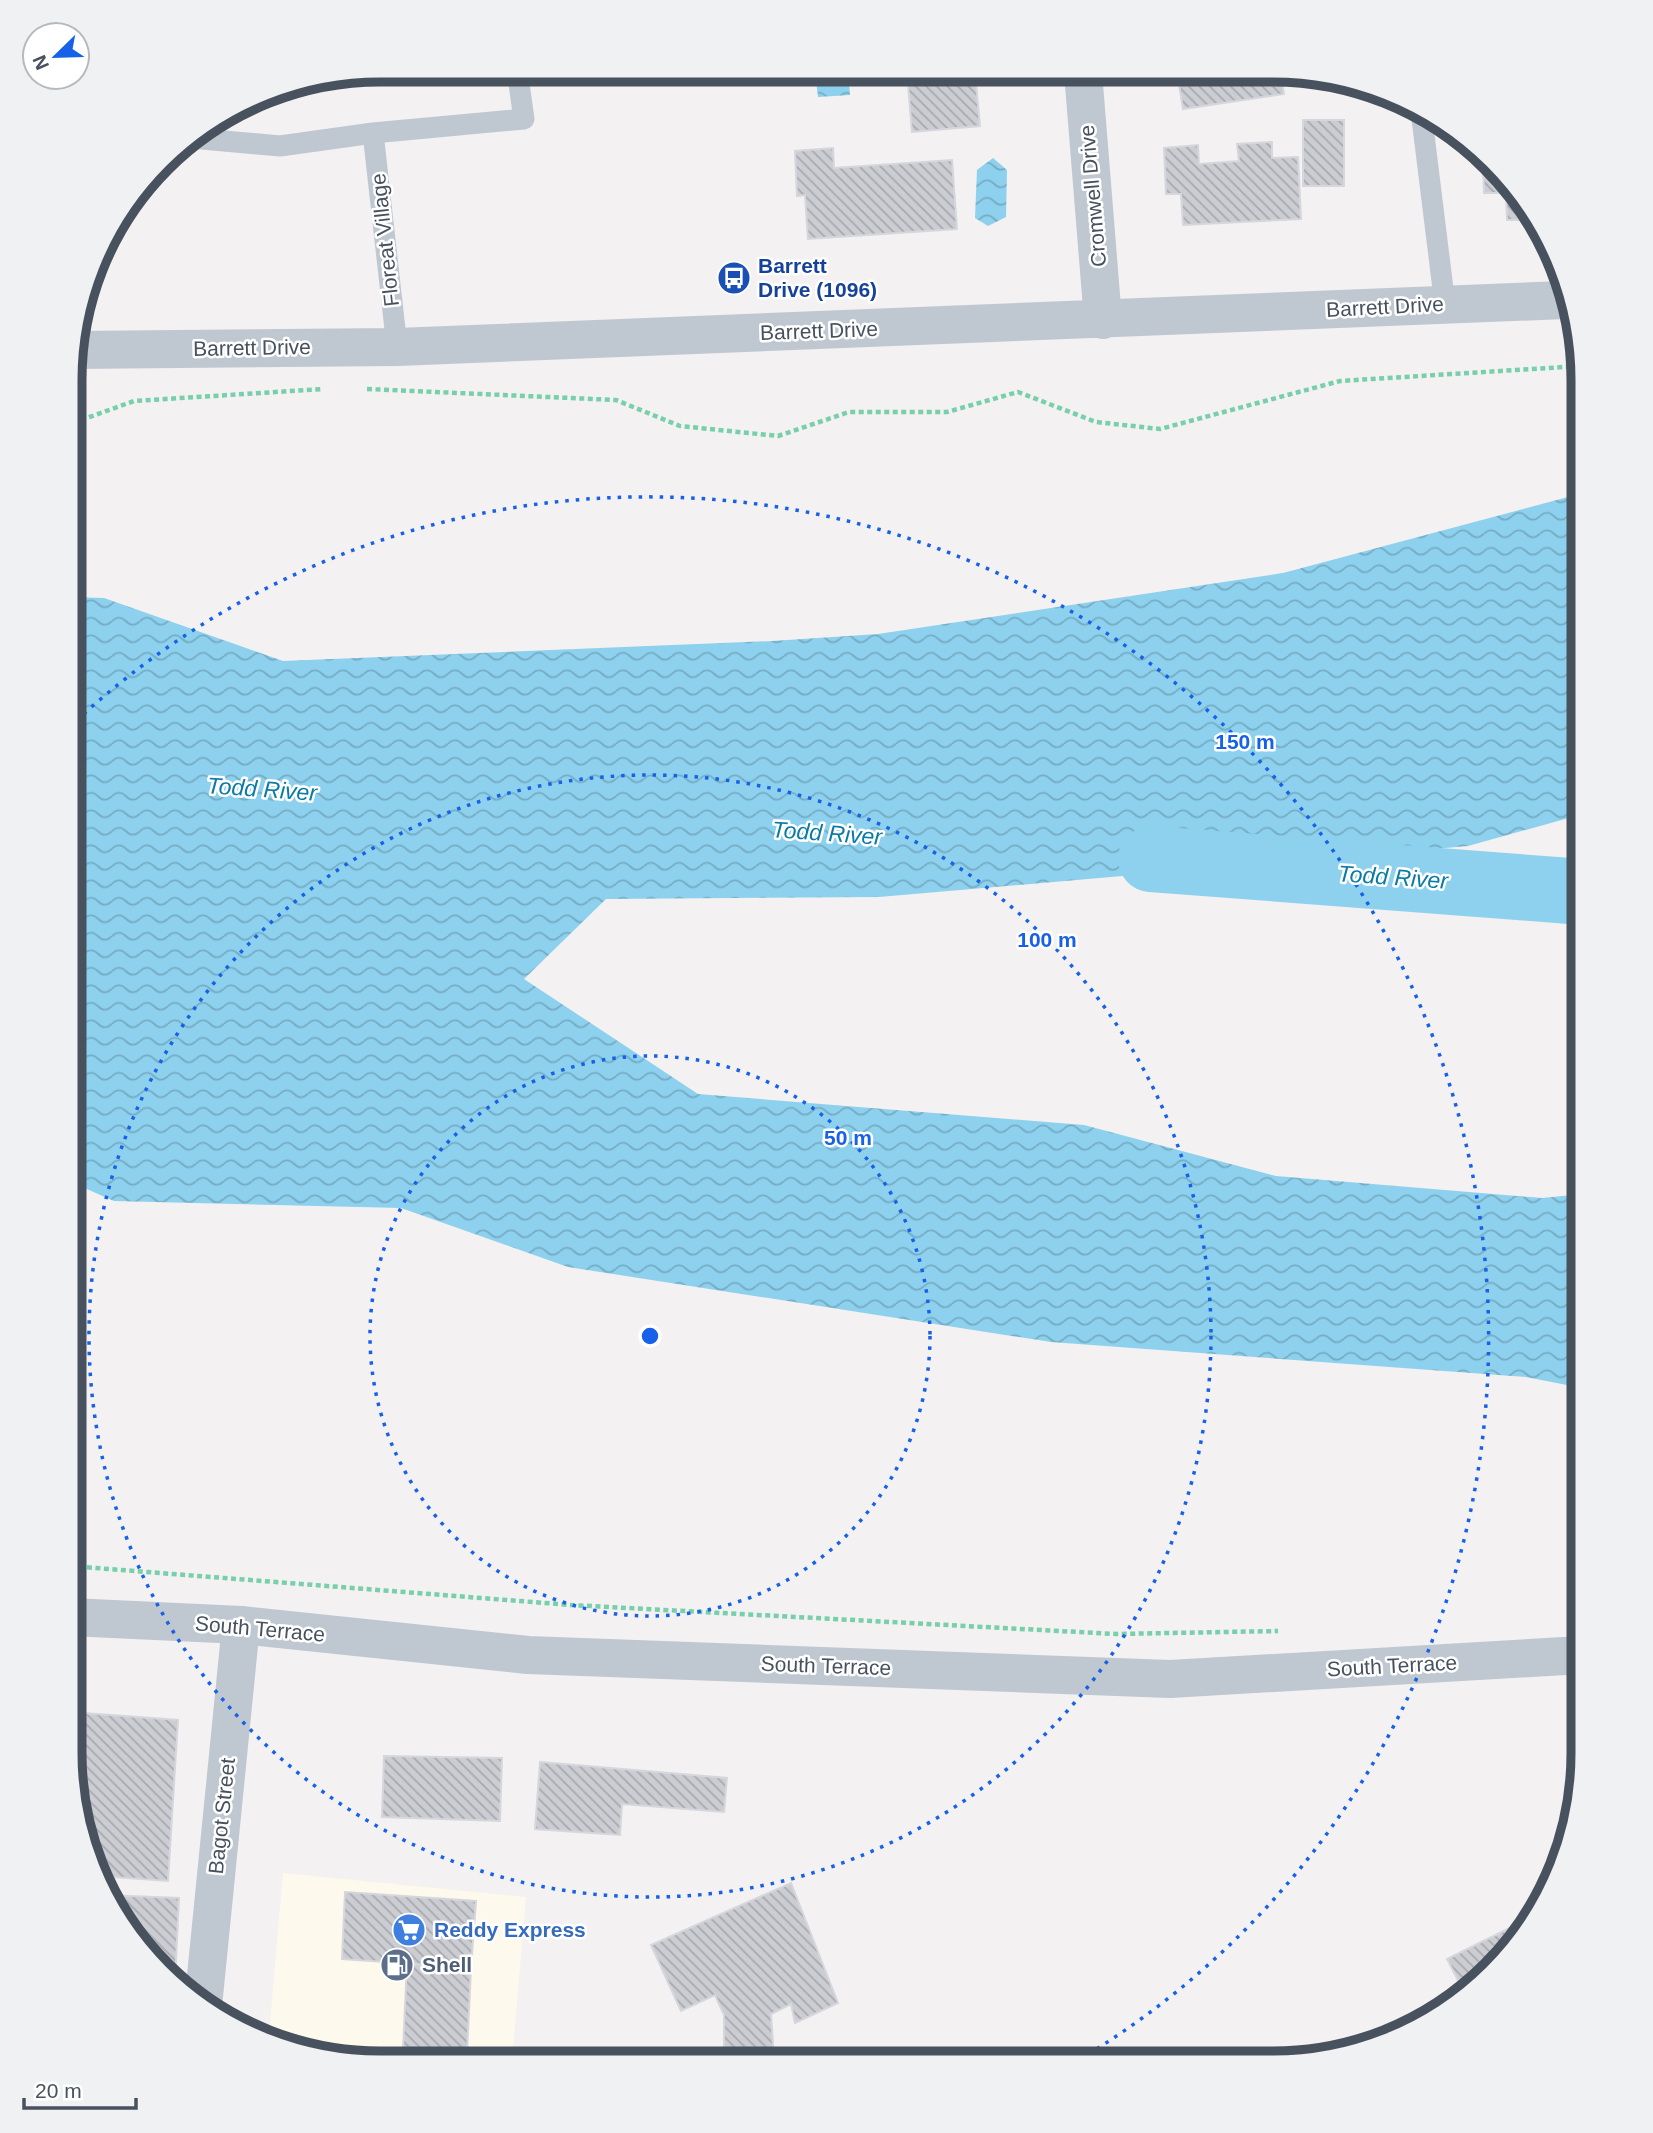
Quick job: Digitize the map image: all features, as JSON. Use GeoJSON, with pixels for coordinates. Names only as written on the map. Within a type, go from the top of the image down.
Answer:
{"type":"FeatureCollection","features":[{"type":"Feature","properties":{"kind":"street","name":"Cromwell Drive"},"geometry":{"type":"LineString","coordinates":[[1084,82],[1103,320]]}},
{"type":"Feature","properties":{"kind":"street","name":"Barrett Drive"},"geometry":{"type":"LineString","coordinates":[[84,350],[397,346],[1560,300]]}},
{"type":"Feature","properties":{"kind":"street","name":"South Terrace"},"geometry":{"type":"LineString","coordinates":[[82,1618],[241,1625],[528,1655],[1170,1679],[1571,1656]]}},
{"type":"Feature","properties":{"kind":"street","name":"Bagot Street"},"geometry":{"type":"LineString","coordinates":[[204,1993],[241,1625]]}},
{"type":"Feature","properties":{"kind":"lane"},"geometry":{"type":"LineString","coordinates":[[205,139],[280,146],[373,132],[524,119],[519,82]]}},
{"type":"Feature","properties":{"kind":"lane"},"geometry":{"type":"LineString","coordinates":[[1422,122],[1445,305]]}},
{"type":"Feature","properties":{"kind":"lane","name":"Floreat Village"},"geometry":{"type":"LineString","coordinates":[[373,132],[397,346]]}},
{"type":"Feature","properties":{"kind":"path"},"geometry":{"type":"LineString","coordinates":[[358,388],[615,400],[680,426],[778,436],[849,412],[947,412],[1018,392],[1096,422],[1160,429],[1340,381],[1570,367]]}},
{"type":"Feature","properties":{"kind":"path"},"geometry":{"type":"LineString","coordinates":[[82,420],[134,401],[332,389]]}},
{"type":"Feature","properties":{"kind":"path"},"geometry":{"type":"LineString","coordinates":[[82,1567],[571,1605],[1102,1634],[1279,1631]]}},
{"type":"Feature","properties":{"kind":"shaded area","name":"Shell"},"geometry":{"type":"Polygon","coordinates":[[[283,1873],[526,1897],[513,2051],[360,2050],[303,2041],[269,2029],[283,1873]]]}},
{"type":"Feature","properties":{"kind":"water"},"geometry":{"type":"Polygon","coordinates":[[[816,82],[849,82],[850,95],[818,97],[816,82]]]}},
{"type":"Feature","properties":{"kind":"water"},"geometry":{"type":"Polygon","coordinates":[[[993,158],[1007,170],[1006,217],[988,226],[975,218],[977,170],[993,158]]]}},
{"type":"Feature","properties":{"kind":"water"},"geometry":{"type":"Polygon","coordinates":[[[1571,496],[1571,817],[1468,846],[879,897],[606,899],[524,979],[698,1094],[1084,1125],[1276,1176],[1542,1198],[1571,1195],[1571,1386],[1526,1377],[1051,1342],[568,1267],[401,1208],[114,1201],[82,1187],[82,597],[104,598],[283,661],[772,641],[878,634],[1283,573],[1571,496]]]}},
{"type":"Feature","properties":{"kind":"building"},"geometry":{"type":"Polygon","coordinates":[[[908,82],[976,82],[980,126],[912,132],[908,82]]]}},
{"type":"Feature","properties":{"kind":"building"},"geometry":{"type":"Polygon","coordinates":[[[1179,82],[1282,82],[1284,94],[1183,109],[1179,82]]]}},
{"type":"Feature","properties":{"kind":"building"},"geometry":{"type":"Polygon","coordinates":[[[1303,120],[1344,120],[1344,186],[1303,186],[1303,120]]]}},
{"type":"Feature","properties":{"kind":"building"},"geometry":{"type":"Polygon","coordinates":[[[1272,142],[1272,158],[1298,157],[1301,219],[1183,225],[1181,194],[1166,194],[1164,148],[1198,145],[1199,164],[1239,161],[1237,144],[1272,142]]]}},
{"type":"Feature","properties":{"kind":"building"},"geometry":{"type":"Polygon","coordinates":[[[833,148],[834,168],[952,160],[957,229],[808,239],[805,195],[797,196],[795,151],[833,148]]]}},
{"type":"Feature","properties":{"kind":"building"},"geometry":{"type":"Polygon","coordinates":[[[1483,168],[1504,193],[1484,193],[1483,168]]]}},
{"type":"Feature","properties":{"kind":"building"},"geometry":{"type":"Polygon","coordinates":[[[1506,195],[1524,220],[1507,220],[1506,195]]]}},
{"type":"Feature","properties":{"kind":"building"},"geometry":{"type":"Polygon","coordinates":[[[82,1713],[178,1720],[168,1881],[109,1877],[98,1849],[88,1811],[83,1773],[82,1713]]]}},
{"type":"Feature","properties":{"kind":"building"},"geometry":{"type":"Polygon","coordinates":[[[384,1756],[502,1758],[500,1821],[382,1817],[384,1756]]]}},
{"type":"Feature","properties":{"kind":"building"},"geometry":{"type":"Polygon","coordinates":[[[540,1762],[727,1778],[724,1812],[622,1804],[620,1835],[535,1829],[540,1762]]]}},
{"type":"Feature","properties":{"kind":"building"},"geometry":{"type":"Polygon","coordinates":[[[791,1883],[838,2003],[795,2023],[791,2004],[771,2014],[774,2051],[724,2051],[724,2015],[715,1995],[681,2011],[651,1945],[791,1883]]]}},
{"type":"Feature","properties":{"kind":"building","name":"Reddy Express"},"geometry":{"type":"Polygon","coordinates":[[[345,1892],[476,1901],[471,1968],[342,1959],[345,1892]]]}},
{"type":"Feature","properties":{"kind":"building"},"geometry":{"type":"Polygon","coordinates":[[[119,1896],[179,1898],[176,1970],[144,1934],[119,1896]]]}},
{"type":"Feature","properties":{"kind":"building"},"geometry":{"type":"Polygon","coordinates":[[[1516,1925],[1484,1964],[1460,1984],[1447,1959],[1516,1925]]]}},
{"type":"Feature","properties":{"kind":"building"},"geometry":{"type":"Polygon","coordinates":[[[407,1964],[471,1968],[467,2051],[403,2049],[407,1964]]]}},
{"type":"Feature","properties":{"kind":"waterway","name":"Todd River"},"geometry":{"type":"LineString","coordinates":[[1151,859],[1571,891]]}},
{"type":"Feature","properties":{"kind":"place","name":"Barrett Drive (1096)"},"geometry":{"type":"Point","coordinates":[734,278]}},
{"type":"Feature","properties":{"kind":"place","name":"Reddy Express"},"geometry":{"type":"Point","coordinates":[409,1930]}},
{"type":"Feature","properties":{"kind":"place","name":"Shell"},"geometry":{"type":"Point","coordinates":[397,1965]}}]}
